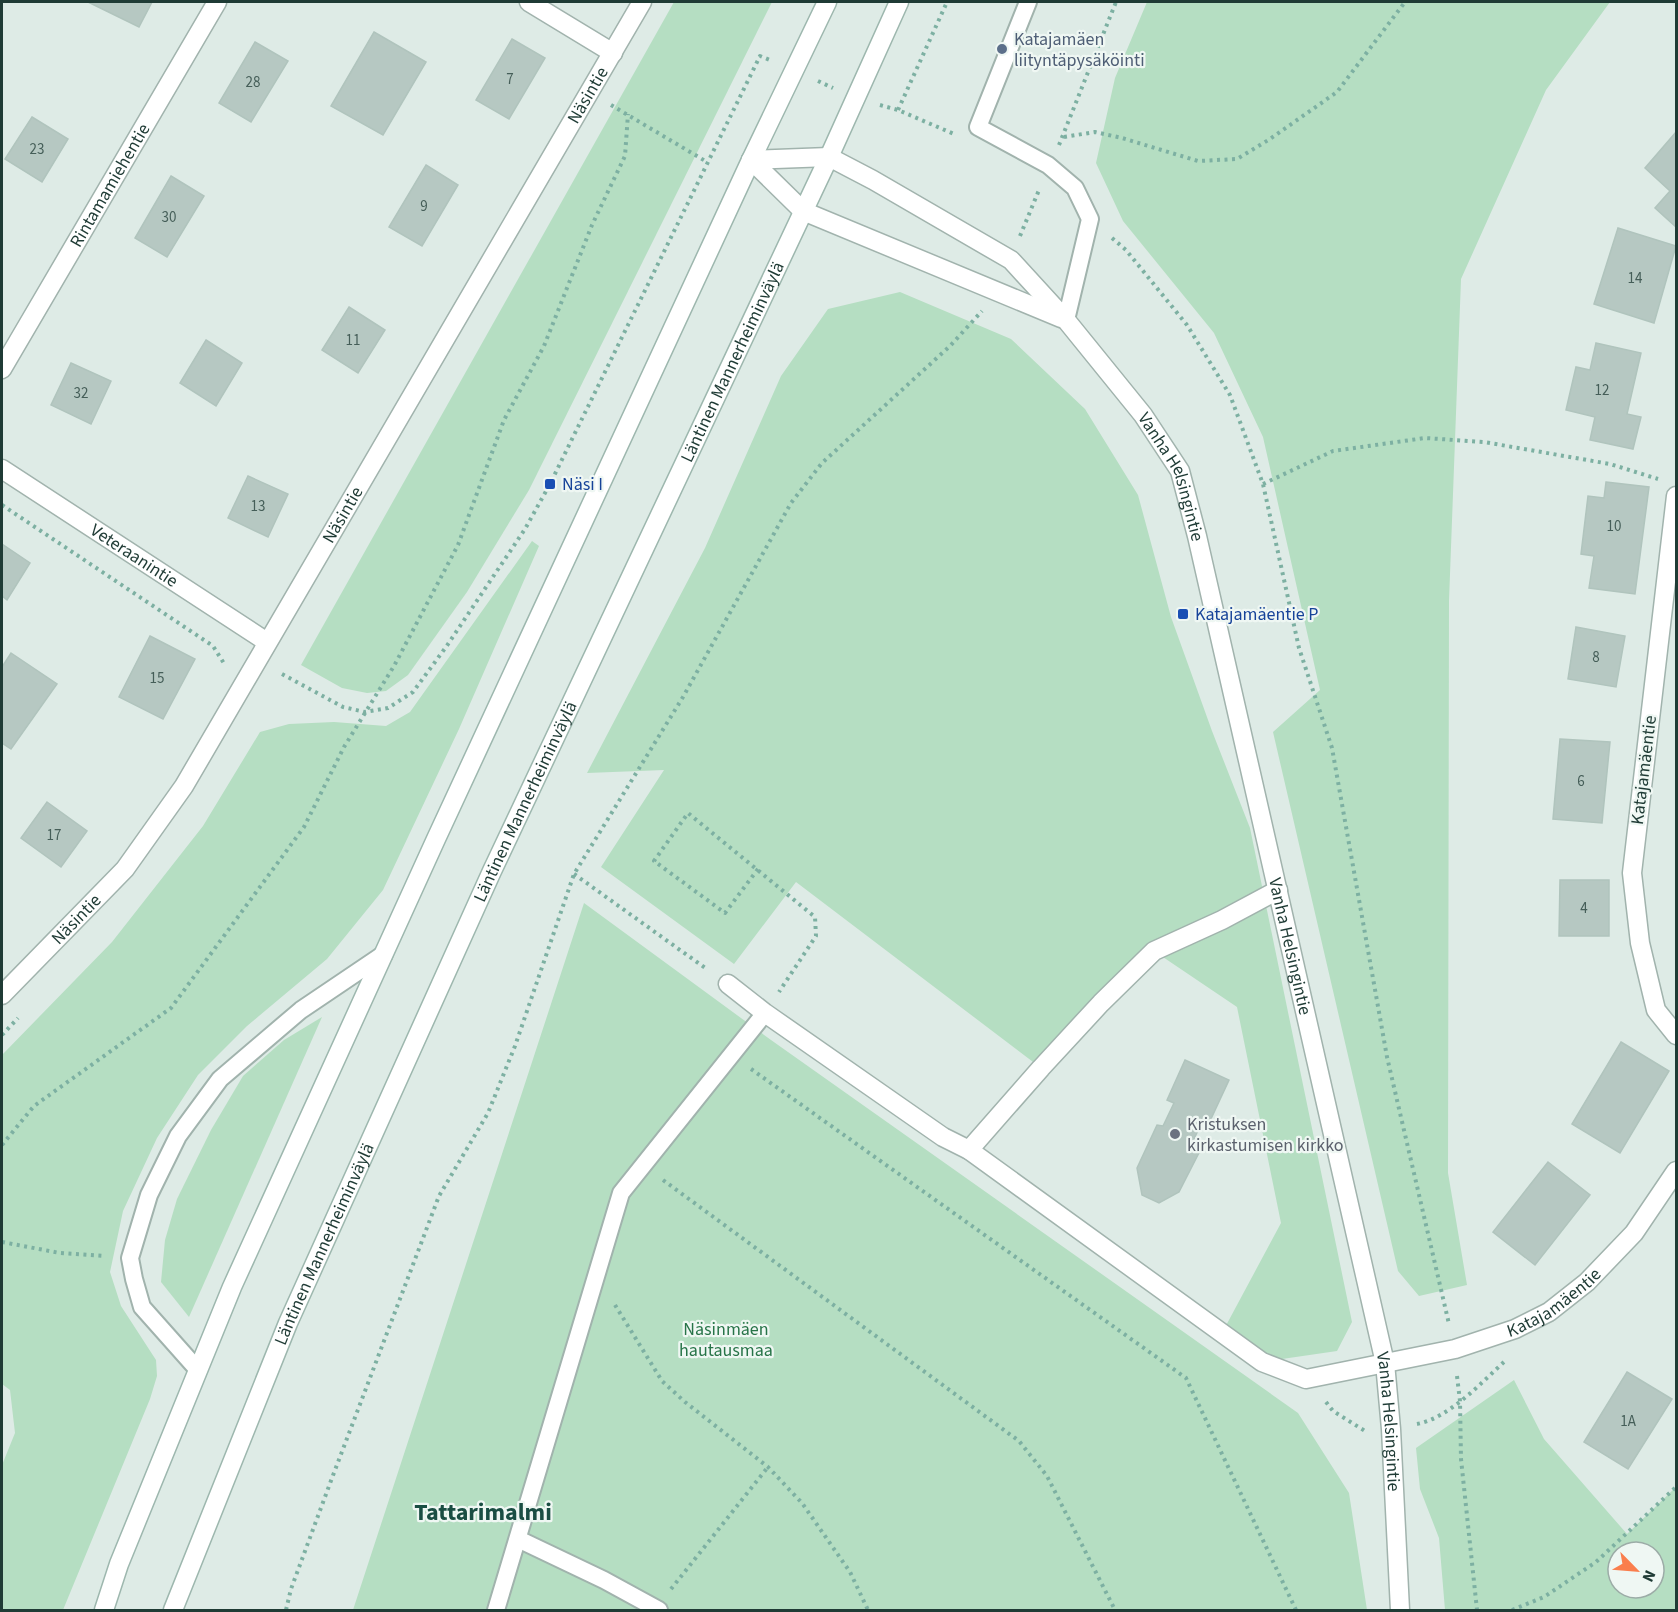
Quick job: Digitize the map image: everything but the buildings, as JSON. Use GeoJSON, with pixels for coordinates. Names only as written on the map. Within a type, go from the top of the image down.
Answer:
{"type":"FeatureCollection","features":[{"type":"Feature","properties":{"kind":"street","name":"Rintamamiehentie"},"geometry":{"type":"LineString","coordinates":[[2,369],[217,2]]}},
{"type":"Feature","properties":{"kind":"street"},"geometry":{"type":"LineString","coordinates":[[529,2],[613,53]]}},
{"type":"Feature","properties":{"kind":"street","name":"Näsintie"},"geometry":{"type":"LineString","coordinates":[[2,995],[124,869],[184,786],[642,2]]}},
{"type":"Feature","properties":{"kind":"street"},"geometry":{"type":"LineString","coordinates":[[104,1611],[119,1564],[232,1287],[826,2]]}},
{"type":"Feature","properties":{"kind":"street","name":"Läntinen Mannerheiminväylä"},"geometry":{"type":"LineString","coordinates":[[173,1611],[288,1323],[492,871],[829,157],[899,2]]}},
{"type":"Feature","properties":{"kind":"street","name":"Vanha Helsingintie"},"geometry":{"type":"LineString","coordinates":[[751,160],[829,157],[1011,260],[1066,320],[1143,415],[1179,471],[1197,536],[1386,1363],[1400,1611]]}},
{"type":"Feature","properties":{"kind":"street","name":"Vanha Helsingintie"},"geometry":{"type":"LineString","coordinates":[[751,160],[803,211],[1066,320]]}},
{"type":"Feature","properties":{"kind":"street","name":"Veteraanintie"},"geometry":{"type":"LineString","coordinates":[[2,469],[267,642]]}},
{"type":"Feature","properties":{"kind":"street","name":"Katajamäentie"},"geometry":{"type":"LineString","coordinates":[[1677,496],[1632,873],[1640,943],[1656,1010],[1677,1035]]}},
{"type":"Feature","properties":{"kind":"street"},"geometry":{"type":"LineString","coordinates":[[969,1150],[1056,1052],[1154,951],[1222,920],[1278,890]]}},
{"type":"Feature","properties":{"kind":"street"},"geometry":{"type":"LineString","coordinates":[[728,984],[943,1137],[969,1150],[1262,1362],[1306,1379]]}},
{"type":"Feature","properties":{"kind":"street","name":"Katajamäentie"},"geometry":{"type":"LineString","coordinates":[[1306,1379],[1455,1349],[1515,1329],[1549,1312],[1587,1282],[1634,1233],[1677,1171]]}},
{"type":"Feature","properties":{"kind":"lane"},"geometry":{"type":"LineString","coordinates":[[1028,2],[978,127],[1048,165],[1075,188],[1090,219],[1066,320]]}},
{"type":"Feature","properties":{"kind":"lane"},"geometry":{"type":"LineString","coordinates":[[198,1370],[142,1307],[134,1280],[130,1258],[148,1195],[178,1137],[220,1079],[301,1010],[384,954]]}},
{"type":"Feature","properties":{"kind":"lane"},"geometry":{"type":"LineString","coordinates":[[496,1611],[621,1193],[765,1012]]}},
{"type":"Feature","properties":{"kind":"lane"},"geometry":{"type":"LineString","coordinates":[[518,1539],[604,1580],[657,1609]]}},
{"type":"Feature","properties":{"kind":"path"},"geometry":{"type":"LineString","coordinates":[[898,110],[947,2]]}},
{"type":"Feature","properties":{"kind":"path"},"geometry":{"type":"LineString","coordinates":[[1011,260],[1048,165],[1064,137],[1116,2]]}},
{"type":"Feature","properties":{"kind":"path"},"geometry":{"type":"LineString","coordinates":[[1064,137],[1095,132],[1198,161],[1238,159],[1337,92],[1405,2]]}},
{"type":"Feature","properties":{"kind":"path"},"geometry":{"type":"LineString","coordinates":[[282,674],[343,707],[364,712],[388,708],[412,692],[446,647],[525,529],[550,484],[760,56],[855,98],[898,110],[959,136]]}},
{"type":"Feature","properties":{"kind":"path"},"geometry":{"type":"LineString","coordinates":[[610,104],[707,162]]}},
{"type":"Feature","properties":{"kind":"path"},"geometry":{"type":"LineString","coordinates":[[2,1145],[34,1106],[171,1008],[304,827],[364,712],[394,666],[458,545],[504,420],[544,346],[592,225],[625,156],[628,114]]}},
{"type":"Feature","properties":{"kind":"path"},"geometry":{"type":"LineString","coordinates":[[1090,219],[1126,250],[1187,325],[1230,395],[1263,484],[1299,648],[1332,748],[1387,1057],[1455,1349],[1460,1401],[1461,1459],[1477,1611]]}},
{"type":"Feature","properties":{"kind":"path"},"geometry":{"type":"LineString","coordinates":[[286,1611],[291,1588],[439,1196],[488,1113],[515,1046],[574,874],[683,697],[791,503],[822,463],[950,346],[980,314],[995,291]]}},
{"type":"Feature","properties":{"kind":"path"},"geometry":{"type":"LineString","coordinates":[[1263,484],[1333,451],[1425,438],[1484,442],[1610,464],[1665,481]]}},
{"type":"Feature","properties":{"kind":"path"},"geometry":{"type":"LineString","coordinates":[[2,505],[213,646],[224,664],[247,677]]}},
{"type":"Feature","properties":{"kind":"path"},"geometry":{"type":"LineString","coordinates":[[758,869],[725,913],[654,861],[688,813],[758,869],[815,916],[816,936],[765,1012]]}},
{"type":"Feature","properties":{"kind":"path"},"geometry":{"type":"LineString","coordinates":[[574,874],[728,984]]}},
{"type":"Feature","properties":{"kind":"path"},"geometry":{"type":"LineString","coordinates":[[731,1054],[1186,1378],[1294,1610]]}},
{"type":"Feature","properties":{"kind":"path"},"geometry":{"type":"LineString","coordinates":[[643,1165],[1019,1441],[1047,1476],[1115,1611]]}},
{"type":"Feature","properties":{"kind":"path"},"geometry":{"type":"LineString","coordinates":[[2,1242],[60,1253],[130,1258]]}},
{"type":"Feature","properties":{"kind":"path"},"geometry":{"type":"LineString","coordinates":[[597,1276],[662,1381],[685,1402],[768,1467],[809,1513],[850,1572],[868,1611]]}},
{"type":"Feature","properties":{"kind":"path"},"geometry":{"type":"LineString","coordinates":[[1306,1379],[1333,1411],[1362,1431],[1391,1429],[1426,1422],[1460,1401],[1508,1358]]}},
{"type":"Feature","properties":{"kind":"path"},"geometry":{"type":"LineString","coordinates":[[657,1609],[768,1467]]}},
{"type":"Feature","properties":{"kind":"path"},"geometry":{"type":"LineString","coordinates":[[1512,1611],[1544,1597],[1596,1563],[1677,1487]]}},
{"type":"Feature","properties":{"kind":"green space"},"geometry":{"type":"Polygon","coordinates":[[[674,2],[772,2],[529,490],[467,592],[408,675],[386,691],[367,693],[342,688],[301,665],[674,2]]]}},
{"type":"Feature","properties":{"kind":"green space"},"geometry":{"type":"Polygon","coordinates":[[[1147,2],[1610,2],[1546,90],[1461,279],[1449,601],[1448,1173],[1467,1285],[1419,1296],[1398,1271],[1273,732],[1320,690],[1263,437],[1214,333],[1123,221],[1096,163],[1115,78],[1147,2]]]}},
{"type":"Feature","properties":{"kind":"green space"},"geometry":{"type":"Polygon","coordinates":[[[900,292],[1011,339],[1085,409],[1138,495],[1171,617],[1250,828],[1352,1322],[1337,1351],[1262,1362],[1222,1333],[1281,1223],[1237,1007],[1154,951],[1041,1068],[796,882],[734,964],[601,867],[664,770],[587,773],[705,548],[781,376],[828,309],[900,292]]]}},
{"type":"Feature","properties":{"kind":"green space"},"geometry":{"type":"Polygon","coordinates":[[[532,541],[539,546],[459,729],[383,890],[327,959],[247,1026],[198,1075],[157,1138],[123,1211],[110,1272],[121,1306],[156,1360],[157,1376],[150,1399],[63,1610],[2,1610],[2,1465],[15,1433],[10,1390],[2,1384],[2,1055],[112,942],[203,826],[260,732],[289,724],[334,722],[386,726],[410,712],[532,541]]]}},
{"type":"Feature","properties":{"kind":"green space","name":"Näsinmäen hautausmaa"},"geometry":{"type":"Polygon","coordinates":[[[584,903],[771,1040],[1298,1413],[1349,1493],[1367,1610],[353,1610],[584,903]]]}},
{"type":"Feature","properties":{"kind":"green space"},"geometry":{"type":"Polygon","coordinates":[[[322,1017],[189,1317],[161,1282],[165,1240],[177,1199],[211,1130],[243,1076],[284,1040],[322,1017]]]}},
{"type":"Feature","properties":{"kind":"green space"},"geometry":{"type":"Polygon","coordinates":[[[1514,1380],[1544,1439],[1627,1534],[1676,1487],[1676,1610],[1445,1610],[1439,1538],[1420,1489],[1416,1448],[1514,1380]]]}},
{"type":"Feature","properties":{"kind":"place","name":"Katajamäen liityntäpysäköinti"},"geometry":{"type":"Point","coordinates":[1002,49]}},
{"type":"Feature","properties":{"kind":"place","name":"Näsi I"},"geometry":{"type":"Point","coordinates":[550,484]}},
{"type":"Feature","properties":{"kind":"place","name":"Katajamäentie P"},"geometry":{"type":"Point","coordinates":[1183,614]}},
{"type":"Feature","properties":{"kind":"place","name":"Kristuksen kirkastumisen kirkko"},"geometry":{"type":"Point","coordinates":[1175,1134]}},
{"type":"Feature","properties":{"kind":"district","name":"Tattarimalmi"},"geometry":{"type":"Point","coordinates":[483,1512]}}]}
